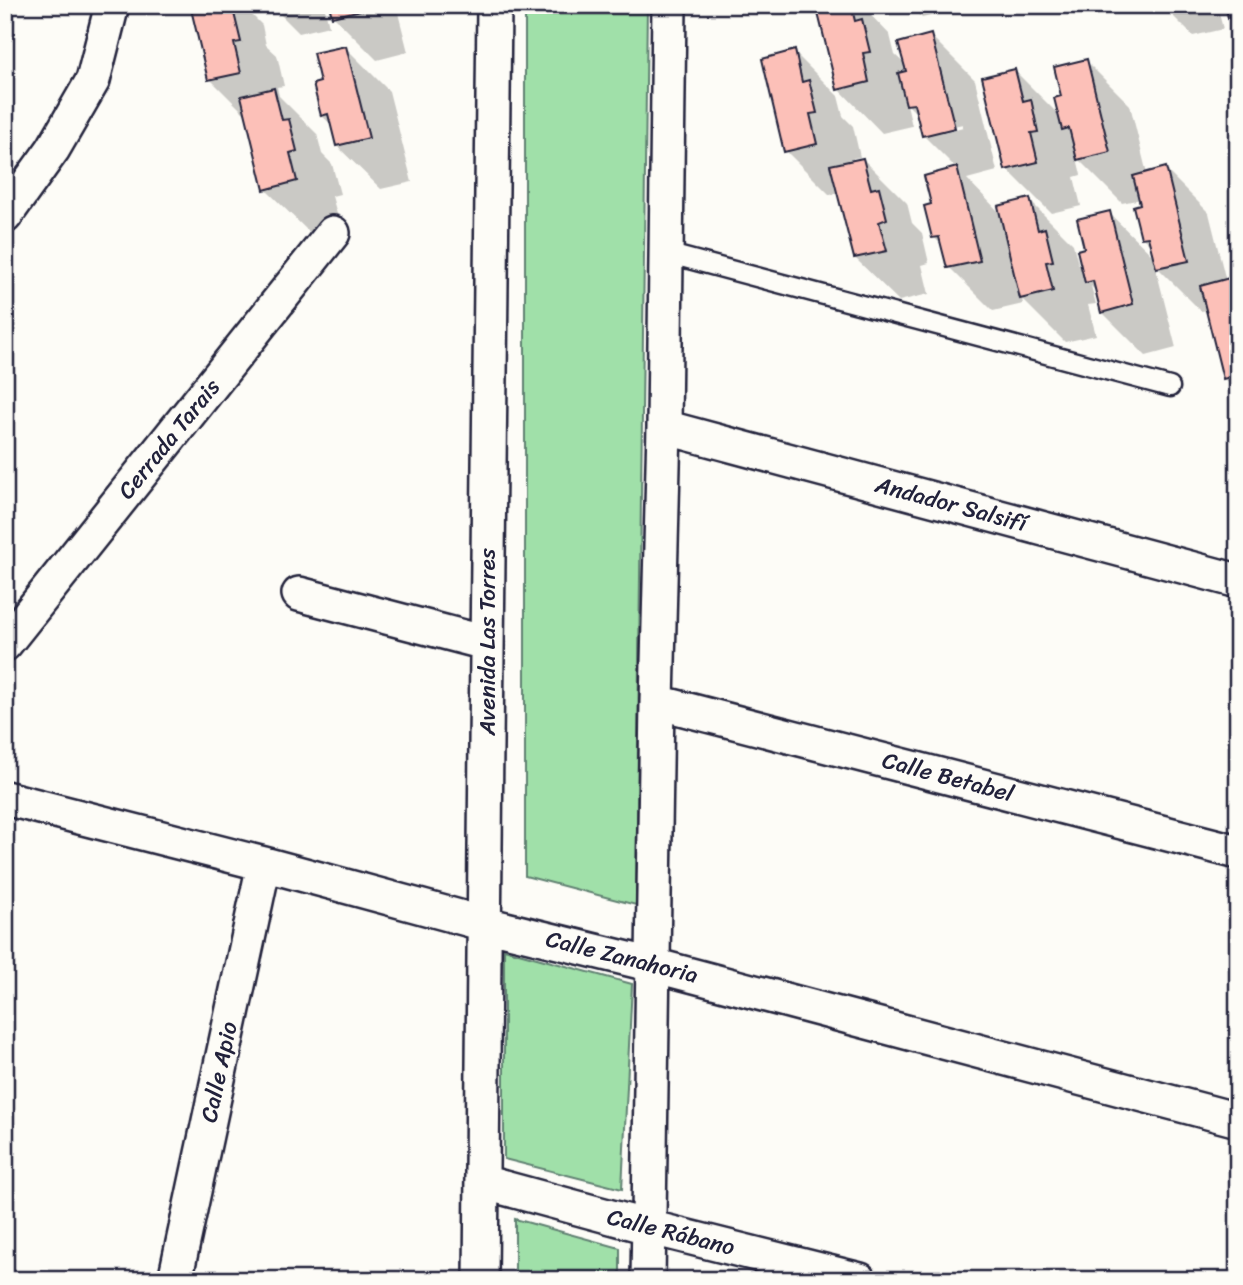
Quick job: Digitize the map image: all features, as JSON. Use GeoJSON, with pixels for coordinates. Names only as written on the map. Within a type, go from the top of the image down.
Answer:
{"type":"FeatureCollection","features":[{"type":"Feature","properties":{"kind":"street"},"geometry":{"type":"LineString","coordinates":[[5,216],[53,149],[93,80],[112,5]]}},
{"type":"Feature","properties":{"kind":"street","name":"Avenida Las Torres"},"geometry":{"type":"LineString","coordinates":[[481,1280],[494,5]]}},
{"type":"Feature","properties":{"kind":"street"},"geometry":{"type":"LineString","coordinates":[[648,1280],[669,5]]}},
{"type":"Feature","properties":{"kind":"street","name":"Cerrada Tarais"},"geometry":{"type":"LineString","coordinates":[[5,644],[332,233]]}},
{"type":"Feature","properties":{"kind":"street","name":"Andador Salsifí"},"geometry":{"type":"LineString","coordinates":[[664,427],[1238,581]]}},
{"type":"Feature","properties":{"kind":"street"},"geometry":{"type":"LineString","coordinates":[[299,594],[486,643]]}},
{"type":"Feature","properties":{"kind":"street","name":"Calle Betabel"},"geometry":{"type":"LineString","coordinates":[[657,702],[1238,852]]}},
{"type":"Feature","properties":{"kind":"street","name":"Calle Zanahoria"},"geometry":{"type":"LineString","coordinates":[[5,798],[653,965],[1238,1120]]}},
{"type":"Feature","properties":{"kind":"street","name":"Calle Apio"},"geometry":{"type":"LineString","coordinates":[[175,1280],[264,864]]}},
{"type":"Feature","properties":{"kind":"street","name":"Calle Rábano"},"geometry":{"type":"LineString","coordinates":[[482,1182],[860,1280]]}},
{"type":"Feature","properties":{"kind":"lane"},"geometry":{"type":"LineString","coordinates":[[666,253],[1170,387]]}},
{"type":"Feature","properties":{"kind":"green space"},"geometry":{"type":"Polygon","coordinates":[[[525,5],[647,5],[636,905],[525,876],[525,5]]]}},
{"type":"Feature","properties":{"kind":"green space"},"geometry":{"type":"Polygon","coordinates":[[[504,949],[632,984],[622,1189],[504,1159],[504,949]]]}},
{"type":"Feature","properties":{"kind":"green space"},"geometry":{"type":"Polygon","coordinates":[[[515,1219],[620,1248],[620,1280],[515,1280],[515,1219]]]}},
{"type":"Feature","properties":{"kind":"building"},"geometry":{"type":"Polygon","coordinates":[[[190,5],[225,5],[226,11],[233,9],[241,42],[234,43],[241,73],[208,80],[190,5]]]}},
{"type":"Feature","properties":{"kind":"building"},"geometry":{"type":"Polygon","coordinates":[[[329,5],[364,5],[365,9],[332,17],[329,5]]]}},
{"type":"Feature","properties":{"kind":"building"},"geometry":{"type":"Polygon","coordinates":[[[816,5],[851,5],[855,21],[862,19],[870,52],[863,53],[869,82],[837,90],[816,5]]]}},
{"type":"Feature","properties":{"kind":"building"},"geometry":{"type":"Polygon","coordinates":[[[1225,5],[1238,5],[1238,37],[1233,39],[1225,5]]]}},
{"type":"Feature","properties":{"kind":"building"},"geometry":{"type":"Polygon","coordinates":[[[931,34],[955,128],[922,136],[914,104],[906,105],[898,73],[906,71],[898,43],[931,34]]]}},
{"type":"Feature","properties":{"kind":"building"},"geometry":{"type":"Polygon","coordinates":[[[346,46],[369,138],[336,146],[328,114],[321,116],[313,84],[320,82],[313,53],[346,46]]]}},
{"type":"Feature","properties":{"kind":"building"},"geometry":{"type":"Polygon","coordinates":[[[795,50],[802,82],[809,80],[817,113],[810,114],[817,144],[784,152],[762,59],[795,50]]]}},
{"type":"Feature","properties":{"kind":"building"},"geometry":{"type":"Polygon","coordinates":[[[1087,59],[1110,152],[1077,160],[1069,128],[1062,130],[1054,98],[1061,96],[1054,67],[1087,59]]]}},
{"type":"Feature","properties":{"kind":"building"},"geometry":{"type":"Polygon","coordinates":[[[1015,69],[1023,101],[1031,99],[1038,132],[1031,133],[1038,162],[1005,170],[982,77],[1015,69]]]}},
{"type":"Feature","properties":{"kind":"building"},"geometry":{"type":"Polygon","coordinates":[[[274,88],[282,120],[289,119],[297,151],[290,153],[297,181],[264,190],[241,96],[274,88]]]}},
{"type":"Feature","properties":{"kind":"building"},"geometry":{"type":"Polygon","coordinates":[[[863,158],[871,189],[879,187],[887,219],[879,222],[887,251],[854,258],[830,165],[863,158]]]}},
{"type":"Feature","properties":{"kind":"building"},"geometry":{"type":"Polygon","coordinates":[[[957,167],[980,261],[947,268],[939,237],[932,238],[924,206],[931,204],[924,176],[957,167]]]}},
{"type":"Feature","properties":{"kind":"building"},"geometry":{"type":"Polygon","coordinates":[[[1166,167],[1189,261],[1156,268],[1148,237],[1141,238],[1133,206],[1140,204],[1133,176],[1166,167]]]}},
{"type":"Feature","properties":{"kind":"building"},"geometry":{"type":"Polygon","coordinates":[[[1030,198],[1038,230],[1045,228],[1053,261],[1046,262],[1053,291],[1020,299],[998,206],[1030,198]]]}},
{"type":"Feature","properties":{"kind":"building"},"geometry":{"type":"Polygon","coordinates":[[[1110,211],[1133,304],[1101,313],[1093,281],[1085,283],[1077,250],[1084,248],[1077,219],[1110,211]]]}},
{"type":"Feature","properties":{"kind":"building"},"geometry":{"type":"Polygon","coordinates":[[[1233,277],[1238,298],[1238,375],[1223,379],[1200,286],[1233,277]]]}}]}
